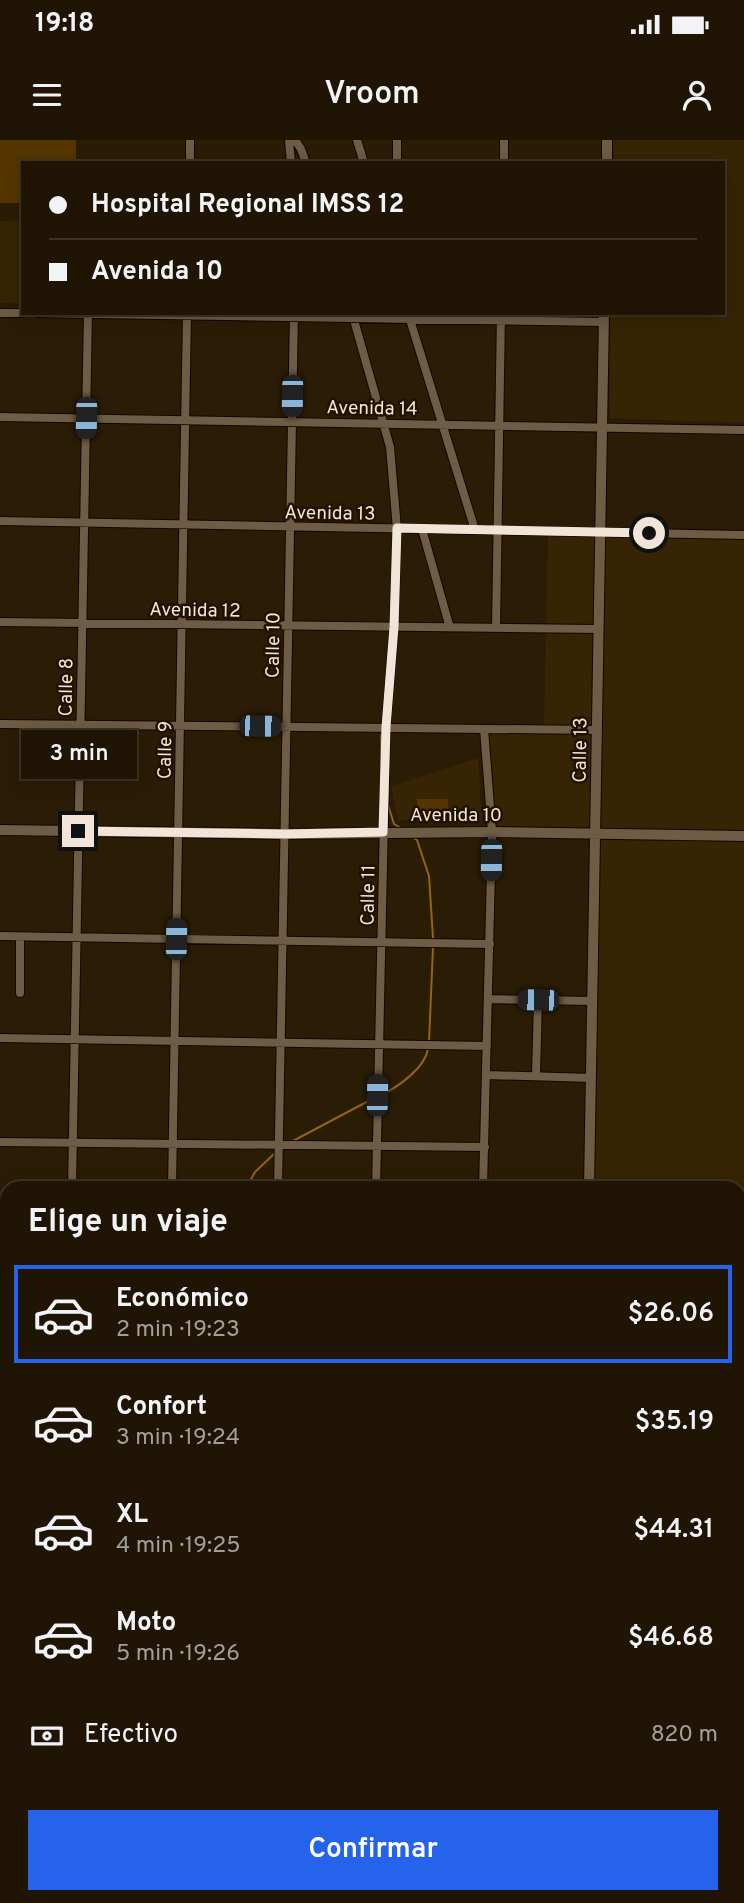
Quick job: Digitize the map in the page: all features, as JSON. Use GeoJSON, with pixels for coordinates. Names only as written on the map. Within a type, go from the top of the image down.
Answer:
{"type":"FeatureCollection","features":[{"type":"Feature","properties":{"kind":"street"},"geometry":{"type":"LineString","coordinates":[[190,140],[190,161]]}},
{"type":"Feature","properties":{"kind":"street"},"geometry":{"type":"LineString","coordinates":[[289,140],[291,161]]}},
{"type":"Feature","properties":{"kind":"street"},"geometry":{"type":"LineString","coordinates":[[295,140],[305,161]]}},
{"type":"Feature","properties":{"kind":"street"},"geometry":{"type":"LineString","coordinates":[[357,140],[363,161]]}},
{"type":"Feature","properties":{"kind":"street"},"geometry":{"type":"LineString","coordinates":[[397,140],[397,161]]}},
{"type":"Feature","properties":{"kind":"street"},"geometry":{"type":"LineString","coordinates":[[504,140],[504,161]]}},
{"type":"Feature","properties":{"kind":"street"},"geometry":{"type":"LineString","coordinates":[[607,140],[607,161]]}},
{"type":"Feature","properties":{"kind":"street"},"geometry":{"type":"LineString","coordinates":[[0,313],[21,313]]}},
{"type":"Feature","properties":{"kind":"street","name":"Calle 8"},"geometry":{"type":"LineString","coordinates":[[72,1181],[88,315]]}},
{"type":"Feature","properties":{"kind":"street","name":"Calle 9"},"geometry":{"type":"LineString","coordinates":[[172,1181],[187,315]]}},
{"type":"Feature","properties":{"kind":"street"},"geometry":{"type":"LineString","coordinates":[[294,315],[604,318]]}},
{"type":"Feature","properties":{"kind":"street","name":"Calle 10"},"geometry":{"type":"LineString","coordinates":[[278,1181],[294,315]]}},
{"type":"Feature","properties":{"kind":"street","name":"Calle 11"},"geometry":{"type":"LineString","coordinates":[[353,316],[392,459],[397,528],[394,627],[386,727],[388,832],[378,1044],[376,1181]]}},
{"type":"Feature","properties":{"kind":"street"},"geometry":{"type":"LineString","coordinates":[[409,316],[475,530]]}},
{"type":"Feature","properties":{"kind":"street"},"geometry":{"type":"LineString","coordinates":[[496,628],[501,317]]}},
{"type":"Feature","properties":{"kind":"street","name":"Calle 13"},"geometry":{"type":"LineString","coordinates":[[589,1181],[604,318]]}},
{"type":"Feature","properties":{"kind":"street","name":"Avenida 14"},"geometry":{"type":"LineString","coordinates":[[0,416],[744,430]]}},
{"type":"Feature","properties":{"kind":"street","name":"Avenida 13"},"geometry":{"type":"LineString","coordinates":[[0,521],[744,535]]}},
{"type":"Feature","properties":{"kind":"street"},"geometry":{"type":"LineString","coordinates":[[422,529],[450,628]]}},
{"type":"Feature","properties":{"kind":"street","name":"Avenida 12"},"geometry":{"type":"LineString","coordinates":[[0,622],[599,629]]}},
{"type":"Feature","properties":{"kind":"street"},"geometry":{"type":"LineString","coordinates":[[0,724],[597,730]]}},
{"type":"Feature","properties":{"kind":"street"},"geometry":{"type":"LineString","coordinates":[[483,1181],[492,832],[484,729]]}},
{"type":"Feature","properties":{"kind":"street","name":"Avenida 10"},"geometry":{"type":"LineString","coordinates":[[0,830],[744,836]]}},
{"type":"Feature","properties":{"kind":"street"},"geometry":{"type":"LineString","coordinates":[[0,936],[490,944]]}},
{"type":"Feature","properties":{"kind":"street"},"geometry":{"type":"LineString","coordinates":[[20,937],[20,993]]}},
{"type":"Feature","properties":{"kind":"street"},"geometry":{"type":"LineString","coordinates":[[488,999],[593,1001]]}},
{"type":"Feature","properties":{"kind":"street"},"geometry":{"type":"LineString","coordinates":[[536,1076],[538,1000]]}},
{"type":"Feature","properties":{"kind":"street"},"geometry":{"type":"LineString","coordinates":[[0,1038],[487,1046]]}},
{"type":"Feature","properties":{"kind":"street"},"geometry":{"type":"LineString","coordinates":[[486,1075],[592,1077]]}},
{"type":"Feature","properties":{"kind":"street"},"geometry":{"type":"LineString","coordinates":[[0,1142],[485,1147]]}},
{"type":"Feature","properties":{"kind":"shaded area"},"geometry":{"type":"Polygon","coordinates":[[[0,140],[76,140],[76,161],[21,161],[21,203],[0,203],[0,140]]]}},
{"type":"Feature","properties":{"kind":"shaded area"},"geometry":{"type":"Polygon","coordinates":[[[608,140],[744,140],[744,423],[610,418],[609,315],[725,315],[725,161],[608,161],[608,140]]]}},
{"type":"Feature","properties":{"kind":"shaded area"},"geometry":{"type":"Polygon","coordinates":[[[0,221],[21,221],[21,303],[0,303],[0,221]]]}},
{"type":"Feature","properties":{"kind":"shaded area"},"geometry":{"type":"Polygon","coordinates":[[[548,532],[744,535],[744,836],[492,832],[484,729],[544,729],[548,532]]]}},
{"type":"Feature","properties":{"kind":"shaded area"},"geometry":{"type":"Polygon","coordinates":[[[478,758],[482,822],[398,820],[391,786],[478,758]]]}},
{"type":"Feature","properties":{"kind":"shaded area"},"geometry":{"type":"Polygon","coordinates":[[[417,799],[448,799],[448,816],[417,816],[417,799]]]}},
{"type":"Feature","properties":{"kind":"shaded area"},"geometry":{"type":"Polygon","coordinates":[[[598,839],[744,841],[744,1181],[595,1181],[598,839]]]}},
{"type":"Feature","properties":{"kind":"waterway"},"geometry":{"type":"LineString","coordinates":[[381,735],[381,762]]}},
{"type":"Feature","properties":{"kind":"waterway"},"geometry":{"type":"LineString","coordinates":[[388,805],[394,824],[399,827]]}},
{"type":"Feature","properties":{"kind":"waterway"},"geometry":{"type":"LineString","coordinates":[[412,837],[417,840],[429,876],[433,938]]}},
{"type":"Feature","properties":{"kind":"waterway"},"geometry":{"type":"LineString","coordinates":[[429,1043],[433,947]]}},
{"type":"Feature","properties":{"kind":"waterway"},"geometry":{"type":"LineString","coordinates":[[381,1095],[403,1082],[416,1070],[428,1049]]}},
{"type":"Feature","properties":{"kind":"waterway"},"geometry":{"type":"LineString","coordinates":[[291,1142],[376,1097]]}},
{"type":"Feature","properties":{"kind":"waterway"},"geometry":{"type":"LineString","coordinates":[[250,1181],[255,1172],[275,1153]]}},
{"type":"Feature","properties":{"kind":"route"},"geometry":{"type":"LineString","coordinates":[[78,831],[285,834],[383,832],[397,528],[649,533]]}}]}
